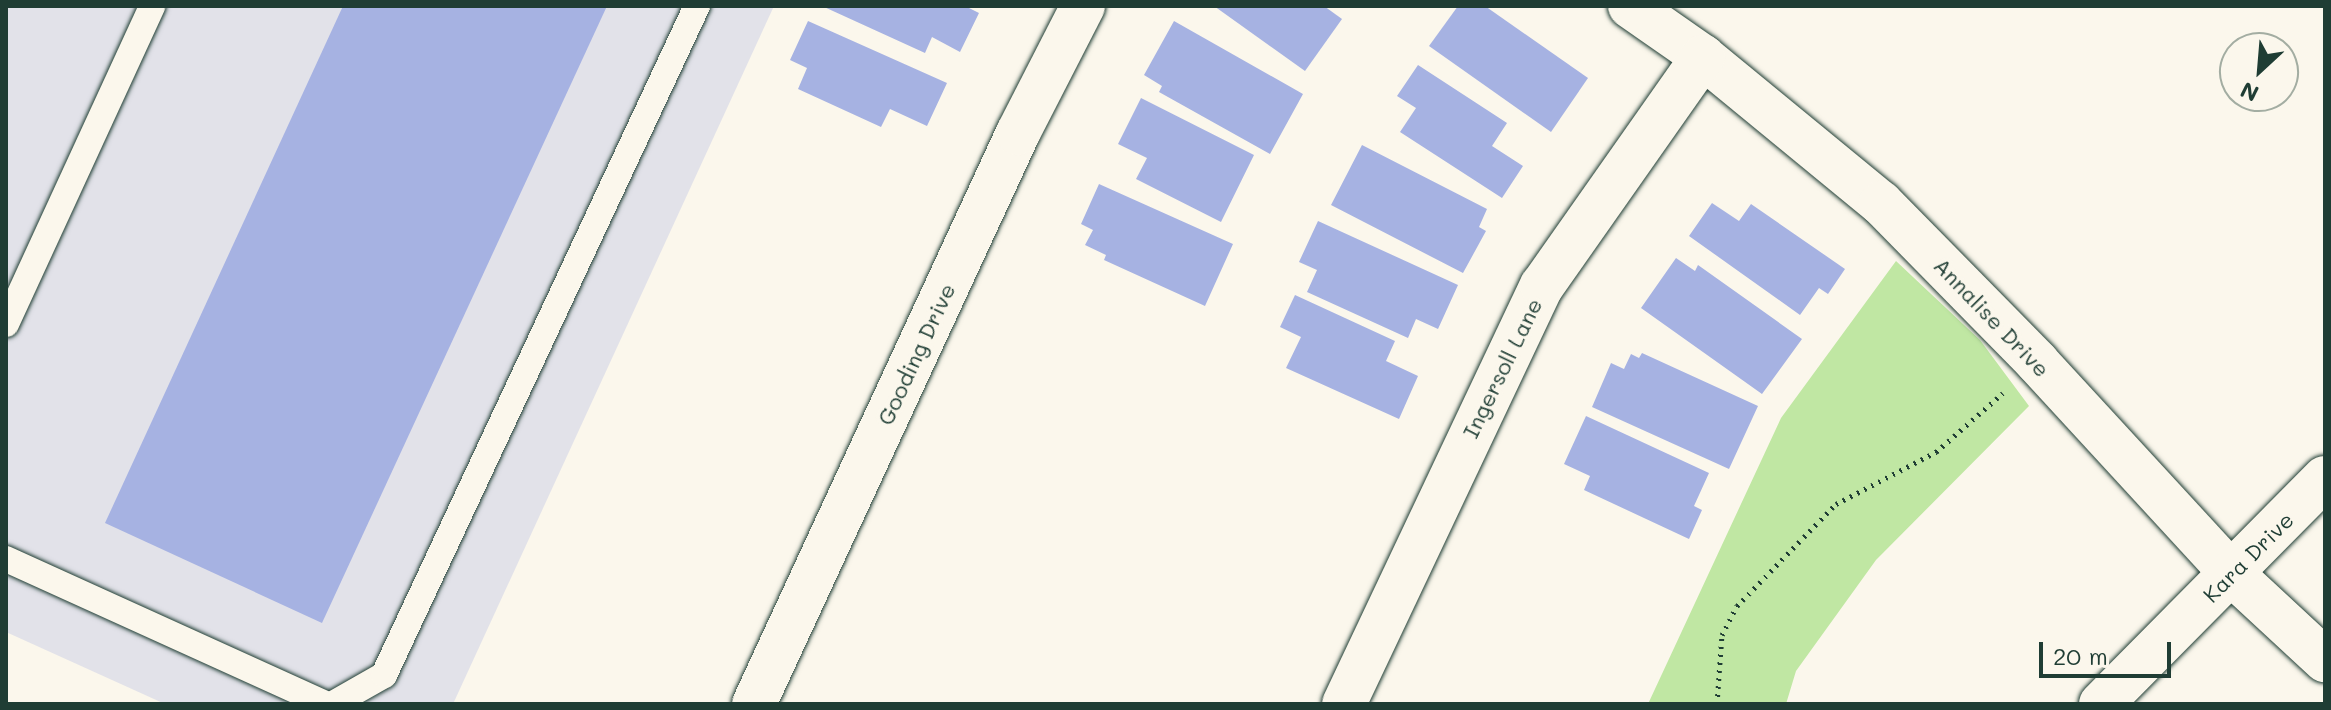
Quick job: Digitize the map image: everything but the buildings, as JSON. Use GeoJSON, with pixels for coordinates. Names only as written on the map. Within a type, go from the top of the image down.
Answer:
{"type":"FeatureCollection","features":[{"type":"Feature","properties":{"kind":"street","name":"Gooding Drive"},"geometry":{"type":"LineString","coordinates":[[754,704],[1018,133],[1083,6]]}},
{"type":"Feature","properties":{"kind":"street","name":"Annalise Drive"},"geometry":{"type":"LineString","coordinates":[[1630,6],[1703,57],[1881,203],[2037,362],[2232,574],[2325,660]]}},
{"type":"Feature","properties":{"kind":"street","name":"Ingersoll Lane"},"geometry":{"type":"LineString","coordinates":[[1344,704],[1542,286],[1703,57]]}},
{"type":"Feature","properties":{"kind":"street","name":"Kara Drive"},"geometry":{"type":"LineString","coordinates":[[2101,704],[2325,478]]}},
{"type":"Feature","properties":{"kind":"lane"},"geometry":{"type":"LineString","coordinates":[[6,324],[152,6]]}},
{"type":"Feature","properties":{"kind":"lane"},"geometry":{"type":"LineString","coordinates":[[333,704],[384,675],[697,6]]}},
{"type":"Feature","properties":{"kind":"lane"},"geometry":{"type":"LineString","coordinates":[[6,559],[326,704]]}},
{"type":"Feature","properties":{"kind":"path"},"geometry":{"type":"LineString","coordinates":[[1717,704],[1722,635],[1755,587],[1836,504],[1936,452],[2003,393]]}},
{"type":"Feature","properties":{"kind":"shaded area"},"geometry":{"type":"Polygon","coordinates":[[[6,6],[774,6],[453,704],[165,704],[6,632],[6,6]]]}},
{"type":"Feature","properties":{"kind":"green space"},"geometry":{"type":"Polygon","coordinates":[[[1896,261],[1980,340],[2029,406],[1876,560],[1796,671],[1786,704],[1648,704],[1781,418],[1896,261]]]}}]}
